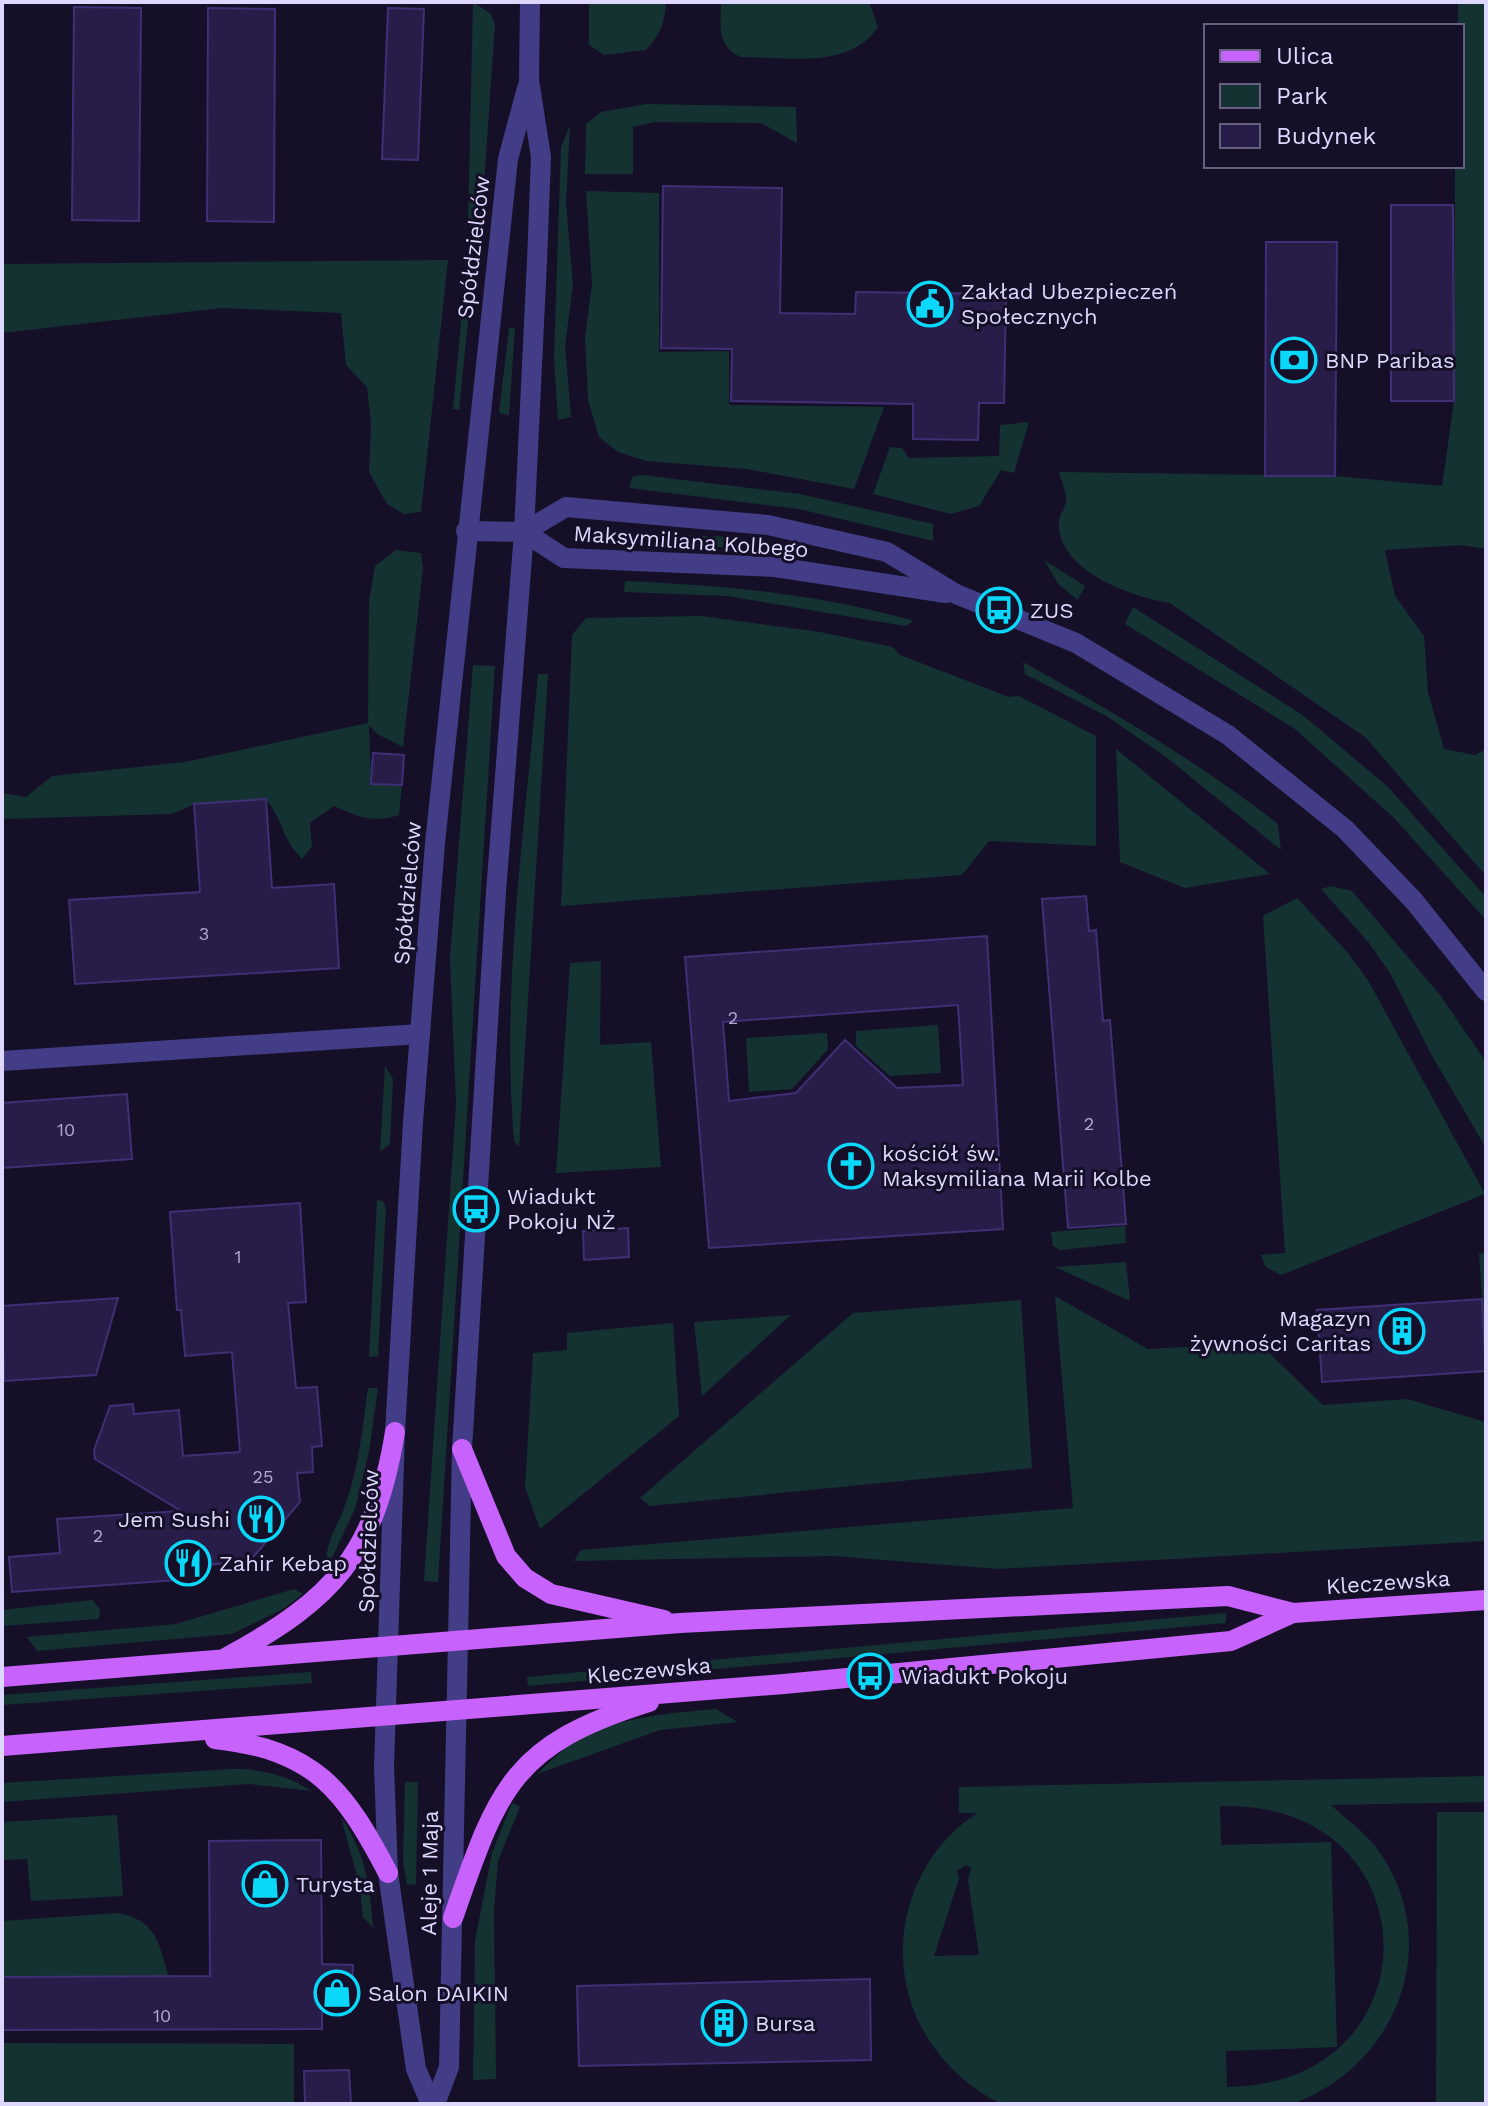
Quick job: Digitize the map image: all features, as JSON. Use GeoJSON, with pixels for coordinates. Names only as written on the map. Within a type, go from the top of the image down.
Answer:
{"type":"FeatureCollection","features":[{"type":"Feature","properties":{"kind":"main road"},"geometry":{"type":"LineString","coordinates":[[220,1661],[300,1614],[354,1555],[387,1483],[395,1432]]}},
{"type":"Feature","properties":{"kind":"main road"},"geometry":{"type":"LineString","coordinates":[[462,1449],[506,1556],[525,1578],[551,1594],[680,1623]]}},
{"type":"Feature","properties":{"kind":"main road","name":"Kleczewska"},"geometry":{"type":"LineString","coordinates":[[2,1677],[680,1623],[1228,1596],[1293,1613],[1486,1600]]}},
{"type":"Feature","properties":{"kind":"main road","name":"Kleczewska"},"geometry":{"type":"LineString","coordinates":[[2,1746],[687,1691],[1231,1641],[1293,1613]]}},
{"type":"Feature","properties":{"kind":"main road"},"geometry":{"type":"LineString","coordinates":[[453,1918],[499,1800],[511,1779],[574,1729],[687,1691]]}},
{"type":"Feature","properties":{"kind":"main road"},"geometry":{"type":"LineString","coordinates":[[167,1733],[243,1742],[286,1754],[316,1774],[351,1806],[388,1873]]}},
{"type":"Feature","properties":{"kind":"street","name":"Spółdzielców"},"geometry":{"type":"LineString","coordinates":[[458,1640],[462,1449],[496,892],[524,532],[541,157],[529,80],[530,2]]}},
{"type":"Feature","properties":{"kind":"street","name":"Spółdzielców"},"geometry":{"type":"LineString","coordinates":[[386,1715],[395,1432],[420,1034],[466,531],[508,159],[529,80]]}},
{"type":"Feature","properties":{"kind":"street","name":"Maksymiliana Kolbego"},"geometry":{"type":"LineString","coordinates":[[956,594],[775,567],[564,558],[524,532],[566,507],[768,525],[887,552],[956,594],[1076,643],[1184,706],[1272,767],[1345,829],[1386,871],[1486,991]]}},
{"type":"Feature","properties":{"kind":"street"},"geometry":{"type":"LineString","coordinates":[[466,531],[524,532]]}},
{"type":"Feature","properties":{"kind":"street"},"geometry":{"type":"LineString","coordinates":[[2,1061],[420,1034]]}},
{"type":"Feature","properties":{"kind":"street","name":"Aleje 1 Maja"},"geometry":{"type":"LineString","coordinates":[[433,2104],[449,2067],[458,1640]]}},
{"type":"Feature","properties":{"kind":"street","name":"Aleje 1 Maja"},"geometry":{"type":"LineString","coordinates":[[386,1715],[388,1873],[416,2069],[433,2104]]}},
{"type":"Feature","properties":{"kind":"green space"},"geometry":{"type":"Polygon","coordinates":[[[473,2],[491,14],[495,24],[482,214],[476,222],[468,225],[473,2]]]}},
{"type":"Feature","properties":{"kind":"green space"},"geometry":{"type":"Polygon","coordinates":[[[589,2],[666,2],[661,28],[646,50],[604,55],[589,45],[589,2]]]}},
{"type":"Feature","properties":{"kind":"green space"},"geometry":{"type":"Polygon","coordinates":[[[721,2],[869,2],[878,27],[866,41],[834,55],[797,59],[741,57],[724,41],[721,2]]]}},
{"type":"Feature","properties":{"kind":"green space"},"geometry":{"type":"Polygon","coordinates":[[[1458,2],[1486,2],[1486,549],[1461,545],[1385,550],[1395,596],[1424,636],[1428,692],[1444,749],[1475,755],[1486,749],[1486,876],[1365,737],[1170,603],[1136,595],[1098,578],[1082,567],[1061,538],[1059,520],[1066,498],[1059,472],[1335,476],[1442,486],[1454,401],[1455,168],[1464,168],[1464,24],[1458,24],[1458,2]]]}},
{"type":"Feature","properties":{"kind":"green space"},"geometry":{"type":"Polygon","coordinates":[[[646,104],[796,107],[797,143],[761,123],[655,122],[633,127],[633,174],[585,174],[586,124],[601,112],[646,104]]]}},
{"type":"Feature","properties":{"kind":"green space"},"geometry":{"type":"Polygon","coordinates":[[[570,125],[566,203],[573,285],[565,346],[571,417],[558,420],[554,358],[561,147],[570,125]]]}},
{"type":"Feature","properties":{"kind":"green space"},"geometry":{"type":"Polygon","coordinates":[[[586,191],[659,193],[659,352],[729,351],[729,405],[884,407],[854,489],[747,469],[646,461],[618,452],[599,437],[588,400],[585,337],[592,284],[586,191]]]}},
{"type":"Feature","properties":{"kind":"green space"},"geometry":{"type":"Polygon","coordinates":[[[467,259],[474,264],[459,410],[453,409],[467,259]]]}},
{"type":"Feature","properties":{"kind":"green space"},"geometry":{"type":"Polygon","coordinates":[[[448,260],[421,512],[404,514],[387,504],[369,472],[371,425],[367,387],[346,365],[341,313],[222,308],[2,333],[2,264],[448,260]]]}},
{"type":"Feature","properties":{"kind":"green space"},"geometry":{"type":"Polygon","coordinates":[[[509,328],[515,328],[509,415],[499,413],[509,328]]]}},
{"type":"Feature","properties":{"kind":"green space"},"geometry":{"type":"Polygon","coordinates":[[[1029,422],[1014,473],[1001,470],[979,506],[951,514],[873,494],[890,447],[902,448],[909,458],[999,456],[1000,425],[1029,422]]]}},
{"type":"Feature","properties":{"kind":"green space"},"geometry":{"type":"Polygon","coordinates":[[[642,475],[800,494],[933,524],[933,541],[799,509],[629,488],[632,477],[642,475]]]}},
{"type":"Feature","properties":{"kind":"green space"},"geometry":{"type":"Polygon","coordinates":[[[627,533],[734,537],[737,543],[734,548],[626,541],[627,533]]]}},
{"type":"Feature","properties":{"kind":"green space"},"geometry":{"type":"Polygon","coordinates":[[[396,550],[421,553],[423,568],[403,747],[377,734],[369,725],[371,783],[402,785],[399,815],[366,818],[334,806],[310,823],[312,846],[302,859],[290,844],[266,799],[195,804],[172,814],[2,819],[2,793],[26,797],[52,776],[185,762],[368,723],[369,600],[375,566],[396,550]]]}},
{"type":"Feature","properties":{"kind":"green space"},"geometry":{"type":"Polygon","coordinates":[[[1044,560],[1085,586],[1078,600],[1059,585],[1044,560]]]}},
{"type":"Feature","properties":{"kind":"green space"},"geometry":{"type":"Polygon","coordinates":[[[625,581],[771,592],[843,604],[914,621],[905,626],[727,596],[624,592],[625,581]]]}},
{"type":"Feature","properties":{"kind":"green space"},"geometry":{"type":"Polygon","coordinates":[[[1133,607],[1304,716],[1388,787],[1486,897],[1486,920],[1393,817],[1295,729],[1125,624],[1133,607]]]}},
{"type":"Feature","properties":{"kind":"green space"},"geometry":{"type":"Polygon","coordinates":[[[701,616],[820,632],[893,647],[900,655],[1009,697],[1019,696],[1096,736],[1096,846],[989,841],[962,875],[561,906],[572,635],[586,618],[701,616]]]}},
{"type":"Feature","properties":{"kind":"green space"},"geometry":{"type":"Polygon","coordinates":[[[1023,662],[1154,738],[1247,801],[1278,824],[1281,850],[1166,757],[1108,717],[1025,674],[1023,662]]]}},
{"type":"Feature","properties":{"kind":"green space"},"geometry":{"type":"Polygon","coordinates":[[[473,665],[495,666],[438,1582],[424,1581],[456,1104],[450,958],[473,665]]]}},
{"type":"Feature","properties":{"kind":"green space"},"geometry":{"type":"Polygon","coordinates":[[[538,674],[548,674],[519,1147],[514,1141],[511,1083],[512,966],[538,674]]]}},
{"type":"Feature","properties":{"kind":"green space"},"geometry":{"type":"Polygon","coordinates":[[[1116,749],[1270,874],[1185,888],[1120,862],[1116,749]]]}},
{"type":"Feature","properties":{"kind":"green space"},"geometry":{"type":"Polygon","coordinates":[[[1331,886],[1352,891],[1440,995],[1486,1062],[1486,1148],[1431,1054],[1390,973],[1369,943],[1321,889],[1331,886]]]}},
{"type":"Feature","properties":{"kind":"green space"},"geometry":{"type":"Polygon","coordinates":[[[1297,898],[1349,954],[1369,982],[1485,1194],[1281,1275],[1266,1267],[1261,1255],[1285,1253],[1263,916],[1297,898]]]}},
{"type":"Feature","properties":{"kind":"green space"},"geometry":{"type":"Polygon","coordinates":[[[601,961],[600,1045],[651,1042],[661,1167],[556,1173],[570,963],[601,961]]]}},
{"type":"Feature","properties":{"kind":"green space"},"geometry":{"type":"Polygon","coordinates":[[[938,1025],[941,1073],[890,1076],[856,1046],[856,1031],[938,1025]]]}},
{"type":"Feature","properties":{"kind":"green space"},"geometry":{"type":"Polygon","coordinates":[[[827,1033],[828,1049],[792,1089],[749,1092],[746,1038],[827,1033]]]}},
{"type":"Feature","properties":{"kind":"green space"},"geometry":{"type":"Polygon","coordinates":[[[385,1066],[393,1079],[390,1144],[380,1152],[385,1066]]]}},
{"type":"Feature","properties":{"kind":"green space"},"geometry":{"type":"Polygon","coordinates":[[[377,1200],[383,1201],[386,1208],[378,1356],[369,1357],[377,1200]]]}},
{"type":"Feature","properties":{"kind":"green space"},"geometry":{"type":"Polygon","coordinates":[[[1125,1226],[1126,1243],[1060,1250],[1053,1246],[1051,1232],[1125,1226]]]}},
{"type":"Feature","properties":{"kind":"green space"},"geometry":{"type":"Polygon","coordinates":[[[1486,1252],[1486,1352],[1479,1254],[1486,1252]]]}},
{"type":"Feature","properties":{"kind":"green space"},"geometry":{"type":"Polygon","coordinates":[[[1126,1262],[1130,1301],[1055,1267],[1126,1262]]]}},
{"type":"Feature","properties":{"kind":"green space"},"geometry":{"type":"Polygon","coordinates":[[[1055,1296],[1148,1349],[1259,1343],[1323,1405],[1407,1399],[1486,1422],[1486,1541],[998,1569],[833,1556],[574,1561],[581,1550],[1073,1508],[1055,1296]]]}},
{"type":"Feature","properties":{"kind":"green space"},"geometry":{"type":"Polygon","coordinates":[[[1021,1300],[1032,1468],[650,1506],[640,1498],[853,1313],[1021,1300]]]}},
{"type":"Feature","properties":{"kind":"green space"},"geometry":{"type":"Polygon","coordinates":[[[791,1315],[702,1396],[694,1322],[791,1315]]]}},
{"type":"Feature","properties":{"kind":"green space"},"geometry":{"type":"Polygon","coordinates":[[[673,1323],[679,1416],[540,1529],[525,1487],[533,1353],[567,1350],[567,1333],[673,1323]]]}},
{"type":"Feature","properties":{"kind":"green space"},"geometry":{"type":"Polygon","coordinates":[[[368,1388],[378,1388],[369,1452],[355,1509],[328,1566],[330,1542],[355,1470],[368,1388]]]}},
{"type":"Feature","properties":{"kind":"green space"},"geometry":{"type":"Polygon","coordinates":[[[294,1589],[303,1594],[283,1609],[232,1634],[37,1651],[27,1637],[176,1624],[294,1589]]]}},
{"type":"Feature","properties":{"kind":"green space"},"geometry":{"type":"Polygon","coordinates":[[[92,1600],[100,1609],[99,1619],[2,1626],[3,1610],[92,1600]]]}},
{"type":"Feature","properties":{"kind":"green space"},"geometry":{"type":"Polygon","coordinates":[[[1226,1613],[1226,1623],[528,1686],[527,1677],[1226,1613]]]}},
{"type":"Feature","properties":{"kind":"green space"},"geometry":{"type":"Polygon","coordinates":[[[311,1672],[312,1683],[2,1705],[2,1695],[311,1672]]]}},
{"type":"Feature","properties":{"kind":"green space"},"geometry":{"type":"Polygon","coordinates":[[[716,1709],[738,1722],[660,1730],[537,1774],[570,1744],[608,1726],[681,1712],[716,1709]]]}},
{"type":"Feature","properties":{"kind":"green space"},"geometry":{"type":"Polygon","coordinates":[[[234,1769],[275,1774],[312,1791],[249,1784],[2,1802],[2,1783],[234,1769]]]}},
{"type":"Feature","properties":{"kind":"green space"},"geometry":{"type":"Polygon","coordinates":[[[1486,1776],[1486,1802],[1331,1805],[1375,1846],[1396,1883],[1407,1921],[1408,1959],[1400,1996],[1384,2030],[1360,2061],[1329,2086],[1292,2104],[1015,2105],[1001,2103],[984,2094],[957,2074],[931,2042],[912,2007],[903,1946],[909,1907],[924,1870],[947,1838],[978,1813],[959,1813],[959,1787],[1486,1776]],[[1220,1806],[1221,1845],[1331,1842],[1337,2047],[1346,2041],[1375,1996],[1384,1944],[1373,1892],[1342,1847],[1291,1816],[1220,1806]],[[966,1865],[957,1871],[959,1879],[934,1956],[979,1955],[968,1880],[971,1868],[966,1865]],[[1337,2047],[1226,2051],[1227,2087],[1296,2074],[1337,2047]]]}},
{"type":"Feature","properties":{"kind":"green space"},"geometry":{"type":"Polygon","coordinates":[[[405,1782],[418,1782],[416,1884],[407,1885],[403,1861],[405,1782]]]}},
{"type":"Feature","properties":{"kind":"green space"},"geometry":{"type":"Polygon","coordinates":[[[512,1803],[520,1807],[498,1861],[494,1909],[496,2079],[473,2080],[475,1941],[492,1853],[512,1803]]]}},
{"type":"Feature","properties":{"kind":"green space"},"geometry":{"type":"Polygon","coordinates":[[[1437,1812],[1486,1812],[1486,2104],[1436,2104],[1437,1812]]]}},
{"type":"Feature","properties":{"kind":"green space"},"geometry":{"type":"Polygon","coordinates":[[[117,1815],[123,1896],[31,1901],[27,1859],[2,1860],[2,1822],[117,1815]]]}},
{"type":"Feature","properties":{"kind":"green space"},"geometry":{"type":"Polygon","coordinates":[[[341,1817],[356,1844],[365,1870],[373,1928],[363,1917],[360,1887],[341,1817]]]}},
{"type":"Feature","properties":{"kind":"green space"},"geometry":{"type":"Polygon","coordinates":[[[117,1913],[140,1921],[154,1934],[169,1977],[2,1977],[2,1921],[117,1913]]]}},
{"type":"Feature","properties":{"kind":"green space"},"geometry":{"type":"Polygon","coordinates":[[[2,2043],[294,2044],[294,2104],[2,2104],[2,2043]]]}},
{"type":"Feature","properties":{"kind":"building"},"geometry":{"type":"Polygon","coordinates":[[[74,7],[141,8],[139,221],[72,220],[74,7]]]}},
{"type":"Feature","properties":{"kind":"building"},"geometry":{"type":"Polygon","coordinates":[[[208,8],[275,9],[274,222],[207,221],[208,8]]]}},
{"type":"Feature","properties":{"kind":"building"},"geometry":{"type":"Polygon","coordinates":[[[388,8],[424,9],[418,160],[382,159],[388,8]]]}},
{"type":"Feature","properties":{"kind":"building","name":"Zakład Ubezpieczeń Społecznych"},"geometry":{"type":"Polygon","coordinates":[[[663,186],[782,188],[780,313],[855,314],[856,292],[1006,294],[1004,403],[979,403],[978,440],[913,439],[913,404],[731,401],[732,349],[661,348],[663,186]]]}},
{"type":"Feature","properties":{"kind":"building"},"geometry":{"type":"Polygon","coordinates":[[[1391,205],[1453,205],[1454,401],[1391,401],[1391,205]]]}},
{"type":"Feature","properties":{"kind":"building"},"geometry":{"type":"Polygon","coordinates":[[[1266,242],[1337,242],[1335,476],[1265,476],[1266,242]]]}},
{"type":"Feature","properties":{"kind":"building"},"geometry":{"type":"Polygon","coordinates":[[[373,753],[404,755],[402,785],[371,784],[373,753]]]}},
{"type":"Feature","properties":{"kind":"building"},"geometry":{"type":"Polygon","coordinates":[[[266,799],[272,888],[334,884],[339,968],[75,984],[69,900],[200,892],[194,804],[266,799]]]}},
{"type":"Feature","properties":{"kind":"building"},"geometry":{"type":"Polygon","coordinates":[[[1086,896],[1089,931],[1096,930],[1103,1021],[1110,1020],[1126,1224],[1068,1228],[1042,899],[1086,896]]]}},
{"type":"Feature","properties":{"kind":"building","name":"kościół św. Maksymiliana Marii Kolbe"},"geometry":{"type":"Polygon","coordinates":[[[987,936],[1003,1229],[709,1248],[685,957],[987,936]],[[958,1005],[723,1022],[729,1101],[796,1093],[845,1040],[897,1088],[963,1085],[958,1005]]]}},
{"type":"Feature","properties":{"kind":"building"},"geometry":{"type":"Polygon","coordinates":[[[127,1094],[132,1159],[2,1168],[2,1103],[127,1094]]]}},
{"type":"Feature","properties":{"kind":"building"},"geometry":{"type":"Polygon","coordinates":[[[300,1203],[306,1302],[288,1303],[296,1388],[317,1387],[322,1446],[312,1447],[313,1472],[297,1473],[300,1502],[249,1562],[204,1565],[205,1578],[12,1592],[9,1557],[60,1553],[57,1519],[181,1511],[95,1459],[94,1450],[110,1406],[133,1404],[134,1414],[179,1410],[183,1456],[240,1452],[232,1352],[185,1356],[181,1310],[177,1310],[170,1212],[300,1203]]]}},
{"type":"Feature","properties":{"kind":"building"},"geometry":{"type":"Polygon","coordinates":[[[628,1228],[629,1257],[584,1260],[583,1231],[628,1228]]]}},
{"type":"Feature","properties":{"kind":"building"},"geometry":{"type":"Polygon","coordinates":[[[118,1298],[96,1375],[4,1381],[2,1306],[118,1298]]]}},
{"type":"Feature","properties":{"kind":"building","name":"Magazyn żywności Caritas"},"geometry":{"type":"Polygon","coordinates":[[[1482,1299],[1486,1371],[1322,1382],[1317,1310],[1482,1299]]]}},
{"type":"Feature","properties":{"kind":"building"},"geometry":{"type":"Polygon","coordinates":[[[321,1840],[322,1964],[353,1965],[351,2012],[322,2012],[322,2029],[2,2030],[2,1977],[210,1976],[209,1841],[321,1840]]]}},
{"type":"Feature","properties":{"kind":"building","name":"Bursa"},"geometry":{"type":"Polygon","coordinates":[[[870,1979],[871,2060],[579,2066],[577,1986],[870,1979]]]}},
{"type":"Feature","properties":{"kind":"building"},"geometry":{"type":"Polygon","coordinates":[[[349,2070],[351,2104],[305,2104],[304,2071],[349,2070]]]}},
{"type":"Feature","properties":{"kind":"place","name":"Zakład Ubezpieczeń Społecznych"},"geometry":{"type":"Point","coordinates":[930,304]}},
{"type":"Feature","properties":{"kind":"place","name":"BNP Paribas"},"geometry":{"type":"Point","coordinates":[1294,360]}},
{"type":"Feature","properties":{"kind":"place","name":"ZUS"},"geometry":{"type":"Point","coordinates":[999,610]}},
{"type":"Feature","properties":{"kind":"place","name":"kościół św. Maksymiliana Marii Kolbe"},"geometry":{"type":"Point","coordinates":[851,1166]}},
{"type":"Feature","properties":{"kind":"place","name":"Wiadukt Pokoju NŻ"},"geometry":{"type":"Point","coordinates":[476,1209]}},
{"type":"Feature","properties":{"kind":"place","name":"Magazyn żywności Caritas"},"geometry":{"type":"Point","coordinates":[1402,1331]}},
{"type":"Feature","properties":{"kind":"place","name":"Jem Sushi"},"geometry":{"type":"Point","coordinates":[261,1519]}},
{"type":"Feature","properties":{"kind":"place","name":"Zahir Kebap"},"geometry":{"type":"Point","coordinates":[188,1563]}},
{"type":"Feature","properties":{"kind":"place","name":"Wiadukt Pokoju"},"geometry":{"type":"Point","coordinates":[870,1676]}},
{"type":"Feature","properties":{"kind":"place","name":"Turysta"},"geometry":{"type":"Point","coordinates":[265,1884]}},
{"type":"Feature","properties":{"kind":"place","name":"Salon DAIKIN"},"geometry":{"type":"Point","coordinates":[337,1993]}},
{"type":"Feature","properties":{"kind":"place","name":"Bursa"},"geometry":{"type":"Point","coordinates":[724,2023]}}]}
